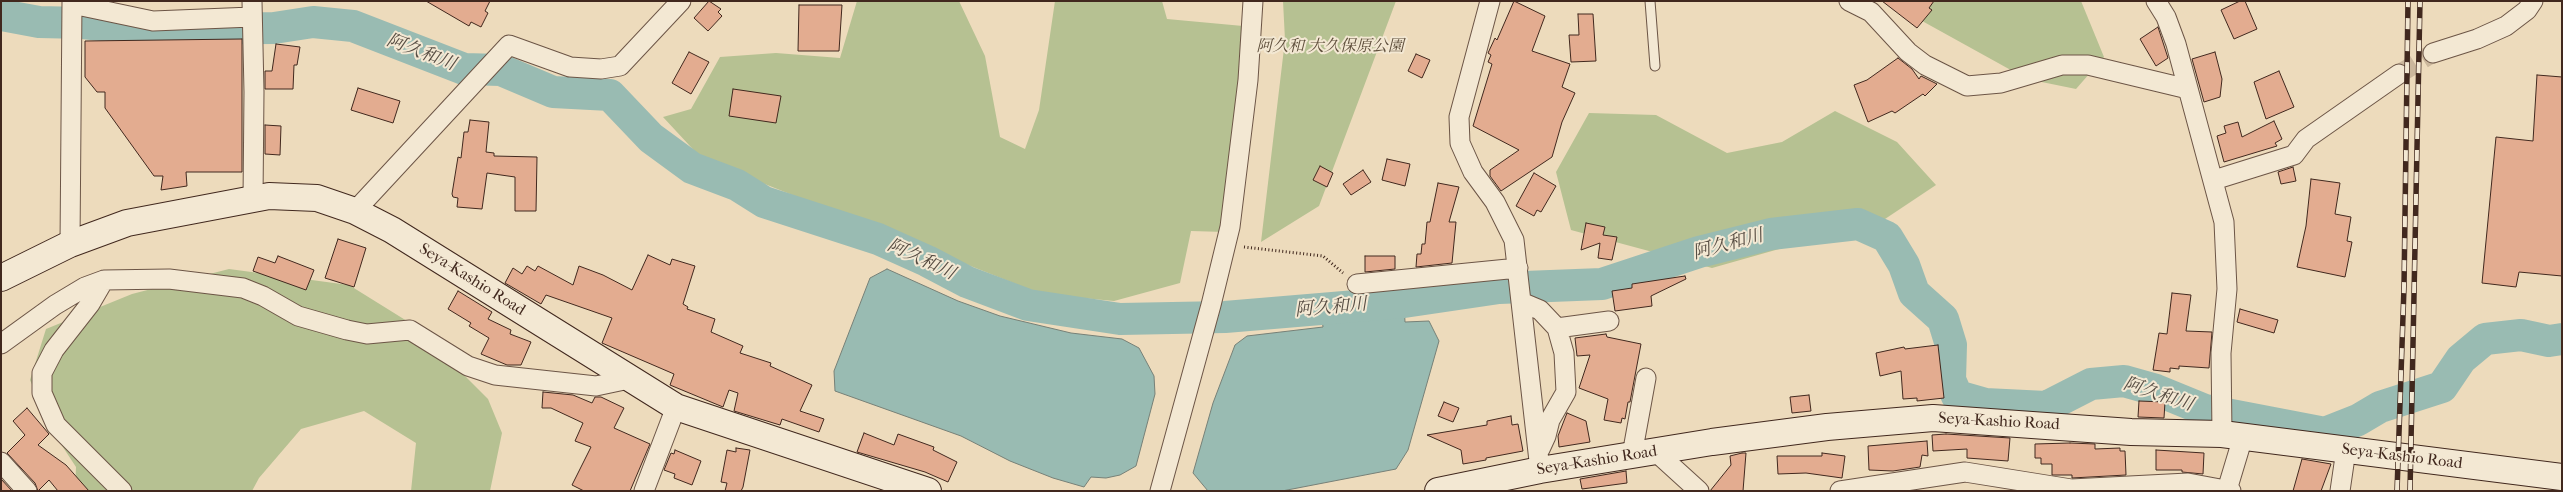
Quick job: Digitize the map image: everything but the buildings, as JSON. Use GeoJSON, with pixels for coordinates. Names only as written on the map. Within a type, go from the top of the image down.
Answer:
{"type":"FeatureCollection","features":[{"type":"Feature","properties":{"kind":"main road","name":"Seya-Kashio Road"},"geometry":{"type":"LineString","coordinates":[[1,278],[70,244],[127,223],[269,196],[317,198],[355,211],[392,230],[676,407],[928,491]]}},
{"type":"Feature","properties":{"kind":"main road","name":"Seya-Kashio Road"},"geometry":{"type":"LineString","coordinates":[[1438,491],[1539,461],[1644,453],[1827,427],[1933,418],[2131,432],[2229,431],[2346,450],[2562,477]]}},
{"type":"Feature","properties":{"kind":"street"},"geometry":{"type":"LineString","coordinates":[[355,211],[509,45],[570,67],[601,69],[620,66],[681,1]]}},
{"type":"Feature","properties":{"kind":"street"},"geometry":{"type":"LineString","coordinates":[[1160,491],[1226,244],[1240,153],[1248,80],[1253,1]]}},
{"type":"Feature","properties":{"kind":"street"},"geometry":{"type":"LineString","coordinates":[[1490,1],[1459,117],[1460,143],[1473,172],[1495,202],[1514,240],[1539,461]]}},
{"type":"Feature","properties":{"kind":"street"},"geometry":{"type":"LineString","coordinates":[[1850,1],[1872,12],[1908,52],[1925,65],[1966,86],[2001,83],[2062,64],[2088,65],[2188,89]]}},
{"type":"Feature","properties":{"kind":"street"},"geometry":{"type":"LineString","coordinates":[[1840,491],[1965,472],[2071,489],[2188,483],[2229,490],[2229,431],[2222,402],[2221,353],[2227,289],[2224,222],[2176,44],[2166,17],[2156,1]]}},
{"type":"Feature","properties":{"kind":"street"},"geometry":{"type":"LineString","coordinates":[[2433,53],[2477,39],[2506,26],[2526,10],[2533,1]]}},
{"type":"Feature","properties":{"kind":"street"},"geometry":{"type":"LineString","coordinates":[[70,244],[72,6],[153,21],[252,9],[254,199]]}},
{"type":"Feature","properties":{"kind":"street"},"geometry":{"type":"LineString","coordinates":[[2214,180],[2294,155],[2306,139],[2399,74]]}},
{"type":"Feature","properties":{"kind":"street"},"geometry":{"type":"LineString","coordinates":[[1357,284],[1518,272]]}},
{"type":"Feature","properties":{"kind":"street"},"geometry":{"type":"LineString","coordinates":[[1,344],[55,305],[85,287],[104,280],[169,279],[243,288],[264,296],[298,316],[347,330],[367,334],[410,330],[468,366],[495,374],[596,386],[629,379]]}},
{"type":"Feature","properties":{"kind":"street"},"geometry":{"type":"LineString","coordinates":[[104,280],[90,304],[54,350],[42,373],[42,392],[56,425],[122,491]]}},
{"type":"Feature","properties":{"kind":"street"},"geometry":{"type":"LineString","coordinates":[[1521,300],[1540,310],[1557,328],[1564,353],[1566,392],[1550,420],[1539,461]]}},
{"type":"Feature","properties":{"kind":"street"},"geometry":{"type":"LineString","coordinates":[[1557,328],[1609,321]]}},
{"type":"Feature","properties":{"kind":"street"},"geometry":{"type":"LineString","coordinates":[[1646,378],[1644,453],[1699,491]]}},
{"type":"Feature","properties":{"kind":"street"},"geometry":{"type":"LineString","coordinates":[[644,491],[676,407]]}},
{"type":"Feature","properties":{"kind":"street"},"geometry":{"type":"LineString","coordinates":[[2340,491],[2346,450]]}},
{"type":"Feature","properties":{"kind":"street"},"geometry":{"type":"LineString","coordinates":[[1,462],[26,491]]}},
{"type":"Feature","properties":{"kind":"lane"},"geometry":{"type":"LineString","coordinates":[[1650,1],[1655,66]]}},
{"type":"Feature","properties":{"kind":"path"},"geometry":{"type":"LineString","coordinates":[[1226,244],[1324,256],[1357,284]]}},
{"type":"Feature","properties":{"kind":"green space"},"geometry":{"type":"Polygon","coordinates":[[[857,1],[959,1],[985,56],[1000,137],[1025,149],[1039,110],[1055,1],[1162,1],[1167,19],[1243,26],[1225,232],[1191,231],[1180,283],[1114,301],[1041,294],[702,159],[663,117],[691,109],[720,57],[776,53],[840,58],[857,1]]]}},
{"type":"Feature","properties":{"kind":"green space","name":"阿久和 大久保原公園"},"geometry":{"type":"Polygon","coordinates":[[[1283,1],[1396,1],[1319,206],[1261,242],[1285,40],[1283,1]]]}},
{"type":"Feature","properties":{"kind":"green space"},"geometry":{"type":"Polygon","coordinates":[[[1886,1],[2081,1],[2104,57],[2076,89],[2027,79],[1886,1]]]}},
{"type":"Feature","properties":{"kind":"green space"},"geometry":{"type":"Polygon","coordinates":[[[1835,111],[1897,142],[1936,185],[1885,219],[1712,268],[1571,230],[1556,172],[1589,113],[1656,115],[1727,153],[1782,142],[1835,111]]]}},
{"type":"Feature","properties":{"kind":"green space"},"geometry":{"type":"Polygon","coordinates":[[[229,269],[349,285],[415,326],[488,399],[502,433],[490,491],[411,491],[416,443],[364,411],[301,429],[259,478],[252,491],[75,491],[76,467],[53,432],[30,380],[46,329],[132,294],[229,269]]]}},
{"type":"Feature","properties":{"kind":"water"},"geometry":{"type":"Polygon","coordinates":[[[887,269],[958,301],[1000,316],[1071,333],[1122,339],[1139,348],[1154,376],[1155,394],[1136,466],[1120,475],[1106,478],[1091,477],[1084,487],[1053,478],[1010,461],[961,436],[835,391],[834,371],[870,278],[887,269]]]}},
{"type":"Feature","properties":{"kind":"water"},"geometry":{"type":"Polygon","coordinates":[[[1404,302],[1405,322],[1429,321],[1439,341],[1408,450],[1396,469],[1282,491],[1208,491],[1193,473],[1213,403],[1235,345],[1247,336],[1323,327],[1321,310],[1404,302]]]}},
{"type":"Feature","properties":{"kind":"waterway","name":"阿久和川"},"geometry":{"type":"LineString","coordinates":[[1,15],[39,22],[83,23],[137,29],[274,28],[313,22],[353,26],[464,69],[501,70],[553,92],[610,95],[651,138],[692,168],[737,185],[764,202],[878,239],[927,261],[967,282],[1028,305],[1120,319],[1225,317],[1404,302],[1499,288],[1602,284],[1699,252],[1771,234],[1858,224],[1887,237],[1904,265],[1914,293],[1943,319],[1951,345],[1950,380],[1957,396],[1985,404],[2046,407],[2091,384],[2124,381],[2156,390],[2205,410],[2325,433],[2358,420],[2380,407],[2442,387],[2461,359],[2485,339],[2521,335],[2549,341],[2562,339]]}},
{"type":"Feature","properties":{"kind":"tunnel"},"geometry":{"type":"LineString","coordinates":[[2399,74],[2433,53]]}},
{"type":"Feature","properties":{"kind":"railway"},"geometry":{"type":"LineString","coordinates":[[2397,491],[2404,287],[2408,1]]}},
{"type":"Feature","properties":{"kind":"railway"},"geometry":{"type":"LineString","coordinates":[[2410,491],[2420,1]]}}]}
